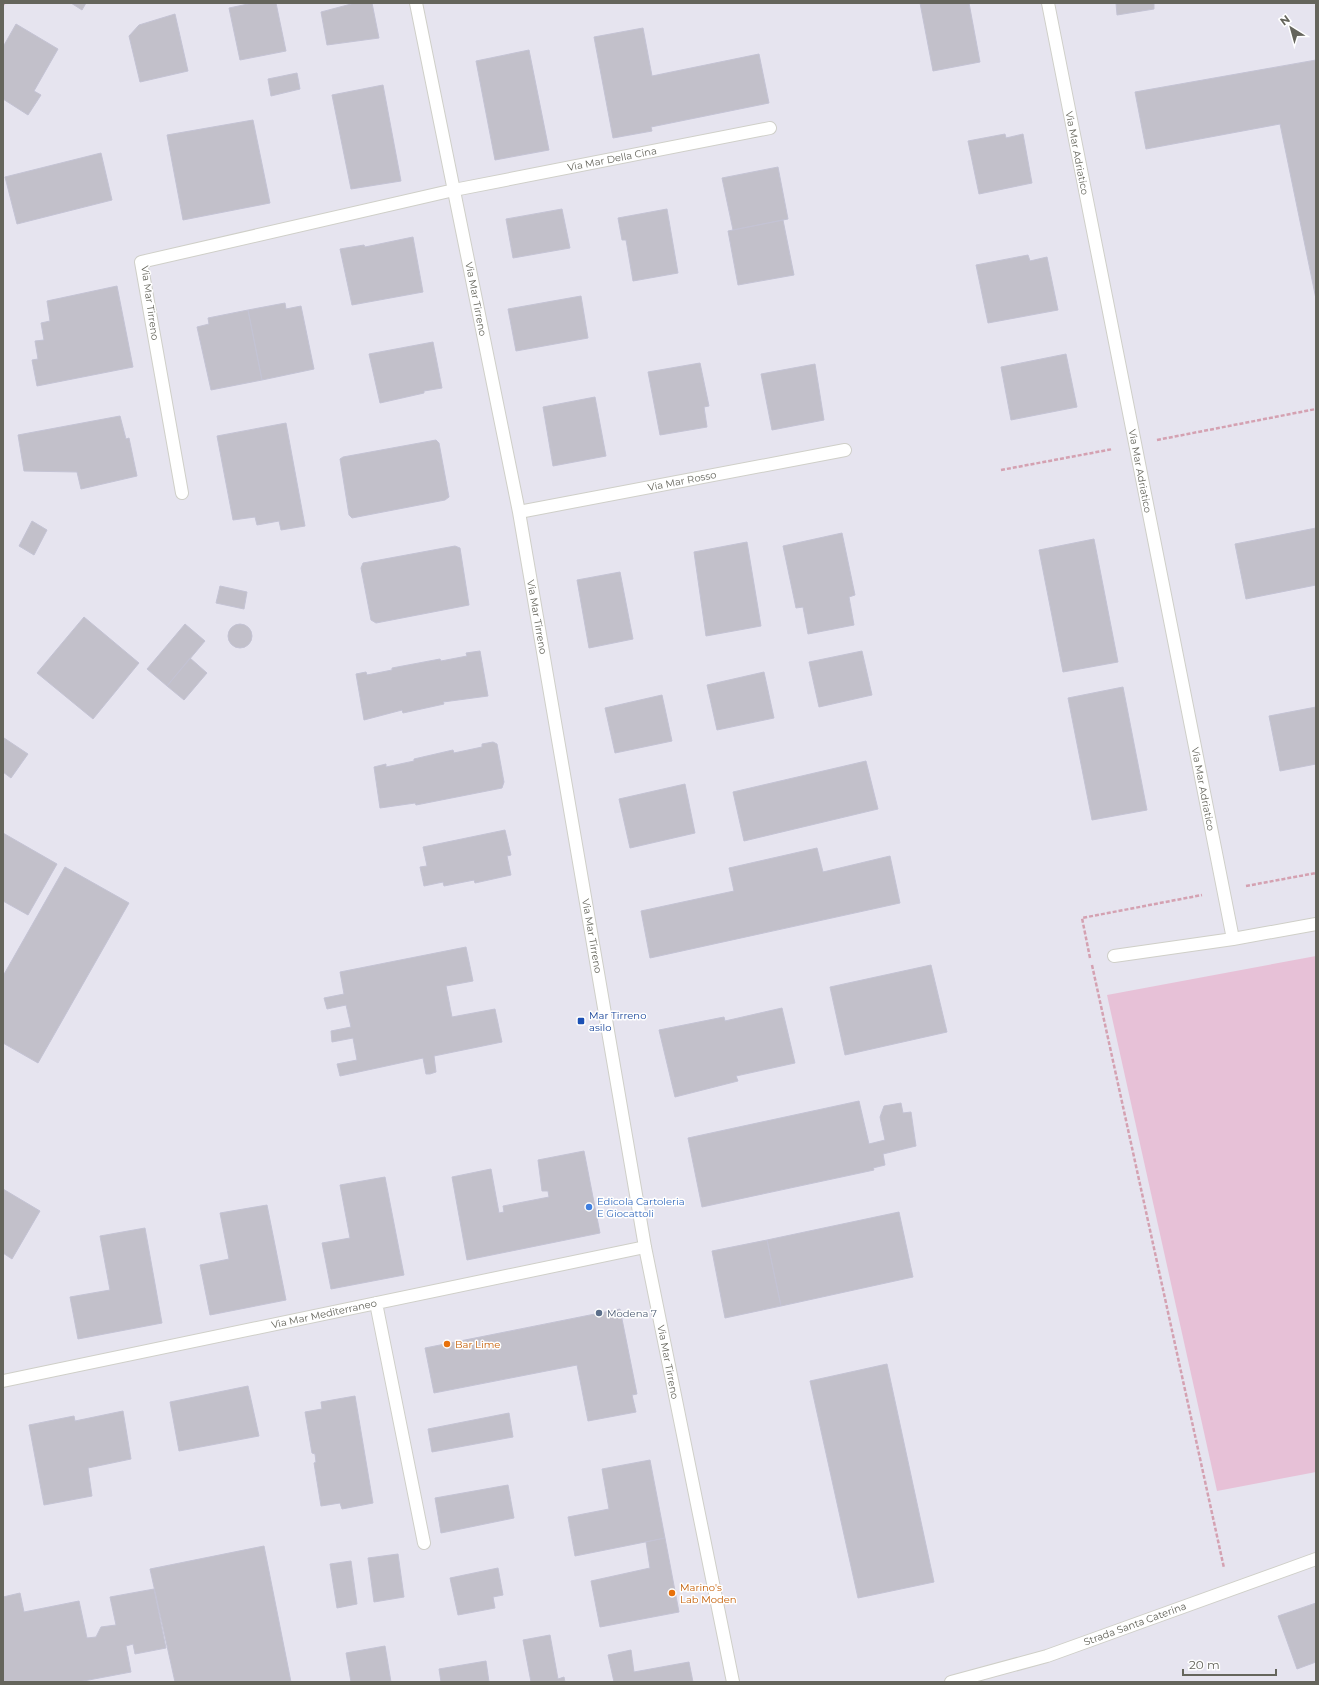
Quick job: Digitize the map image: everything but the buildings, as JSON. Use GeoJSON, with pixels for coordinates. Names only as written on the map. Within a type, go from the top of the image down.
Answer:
{"type":"FeatureCollection","features":[{"type":"Feature","properties":{"kind":"street","name":"Via Mar Tirreno"},"geometry":{"type":"LineString","coordinates":[[416,3],[518,512],[645,1247],[733,1682]]}},
{"type":"Feature","properties":{"kind":"street","name":"Via Mar Adriatico"},"geometry":{"type":"LineString","coordinates":[[1048,3],[1233,939]]}},
{"type":"Feature","properties":{"kind":"street","name":"Via Mar Della Cina"},"geometry":{"type":"LineString","coordinates":[[454,190],[770,128]]}},
{"type":"Feature","properties":{"kind":"street","name":"Via Mar Tirreno"},"geometry":{"type":"LineString","coordinates":[[182,493],[141,262],[454,190]]}},
{"type":"Feature","properties":{"kind":"street","name":"Via Mar Rosso"},"geometry":{"type":"LineString","coordinates":[[518,512],[845,450]]}},
{"type":"Feature","properties":{"kind":"street"},"geometry":{"type":"LineString","coordinates":[[1114,956],[1233,939],[1316,924]]}},
{"type":"Feature","properties":{"kind":"street","name":"Via Mar Mediterraneo"},"geometry":{"type":"LineString","coordinates":[[3,1381],[645,1247]]}},
{"type":"Feature","properties":{"kind":"street"},"geometry":{"type":"LineString","coordinates":[[376,1303],[424,1543]]}},
{"type":"Feature","properties":{"kind":"street","name":"Strada Santa Caterina"},"geometry":{"type":"LineString","coordinates":[[951,1682],[1047,1656],[1316,1559]]}},
{"type":"Feature","properties":{"kind":"path"},"geometry":{"type":"LineString","coordinates":[[1229,1591],[1082,918],[1316,873]]}},
{"type":"Feature","properties":{"kind":"shaded area"},"geometry":{"type":"Polygon","coordinates":[[[1316,956],[1316,1472],[1217,1491],[1107,995],[1316,956]]]}},
{"type":"Feature","properties":{"kind":"place","name":"Mar Tirreno asilo"},"geometry":{"type":"Point","coordinates":[581,1021]}},
{"type":"Feature","properties":{"kind":"place","name":"Edicola Cartoleria E Giocattoli"},"geometry":{"type":"Point","coordinates":[589,1207]}},
{"type":"Feature","properties":{"kind":"place","name":"Modena 7"},"geometry":{"type":"Point","coordinates":[599,1313]}},
{"type":"Feature","properties":{"kind":"place","name":"Bar Lime"},"geometry":{"type":"Point","coordinates":[447,1344]}},
{"type":"Feature","properties":{"kind":"place","name":"Marino's Lab Moden"},"geometry":{"type":"Point","coordinates":[672,1593]}}]}
